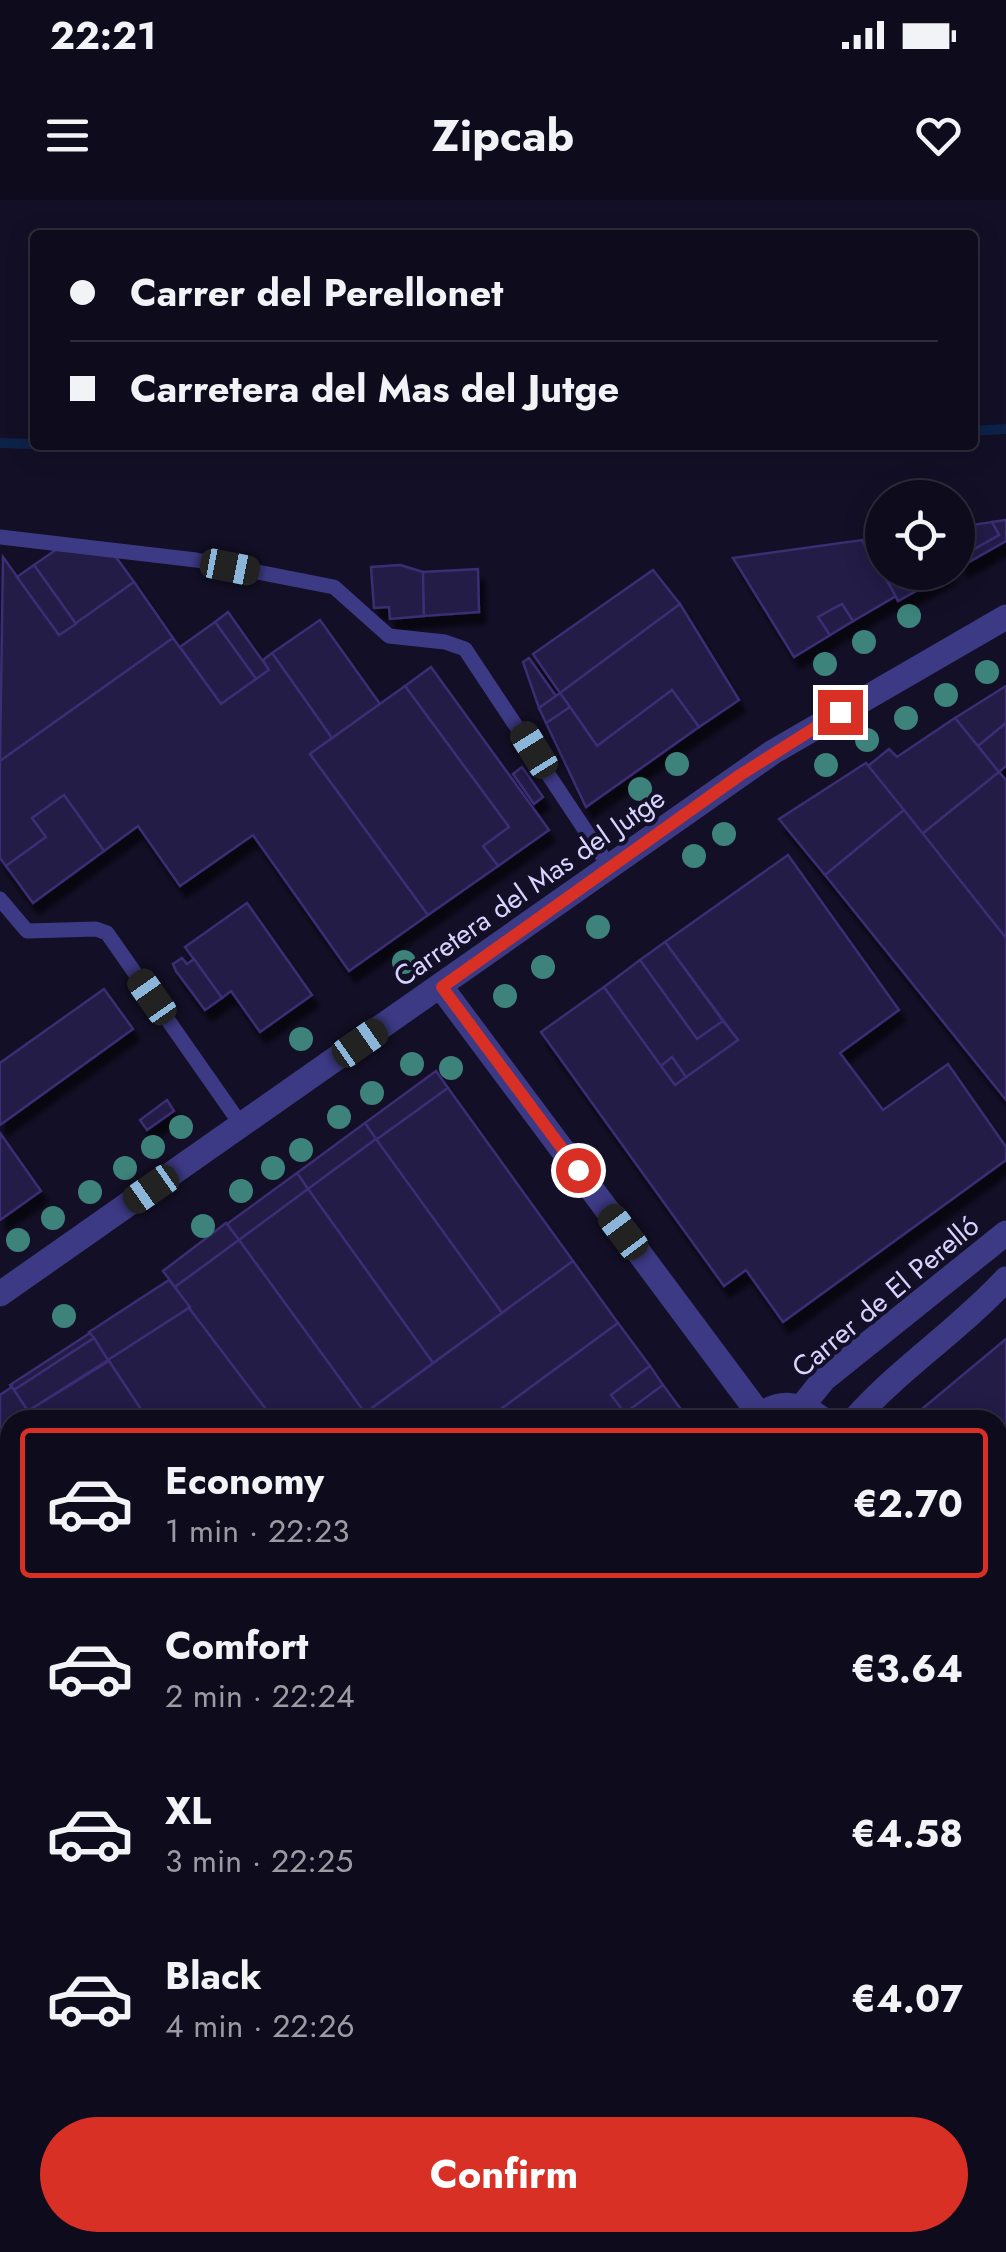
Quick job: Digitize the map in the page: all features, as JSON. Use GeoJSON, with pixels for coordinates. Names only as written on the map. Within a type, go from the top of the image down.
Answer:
{"type":"FeatureCollection","features":[{"type":"Feature","properties":{"kind":"street","name":"Carretera del Mas del Jutge"},"geometry":{"type":"LineString","coordinates":[[0,1294],[773,752],[1006,617]]}},
{"type":"Feature","properties":{"kind":"street"},"geometry":{"type":"LineString","coordinates":[[442,987],[752,1410]]}},
{"type":"Feature","properties":{"kind":"street","name":"Carrer de El Perelló"},"geometry":{"type":"LineString","coordinates":[[815,1410],[824,1379],[1006,1233]]}},
{"type":"Feature","properties":{"kind":"street"},"geometry":{"type":"LineString","coordinates":[[863,1410],[880,1390],[967,1322],[1006,1279]]}},
{"type":"Feature","properties":{"kind":"street"},"geometry":{"type":"LineString","coordinates":[[770,1410],[778,1405],[800,1410]]}},
{"type":"Feature","properties":{"kind":"lane"},"geometry":{"type":"LineString","coordinates":[[0,536],[196,560],[334,588],[388,636],[445,642],[464,649],[609,866]]}},
{"type":"Feature","properties":{"kind":"lane"},"geometry":{"type":"LineString","coordinates":[[0,900],[27,932],[96,929],[107,933],[242,1126]]}},
{"type":"Feature","properties":{"kind":"building"},"geometry":{"type":"Polygon","coordinates":[[[1006,520],[1006,541],[975,559],[975,548],[999,535],[992,522],[1006,520]]]}},
{"type":"Feature","properties":{"kind":"building"},"geometry":{"type":"Polygon","coordinates":[[[992,522],[999,535],[975,548],[975,524],[992,522]]]}},
{"type":"Feature","properties":{"kind":"building"},"geometry":{"type":"Polygon","coordinates":[[[862,540],[865,590],[892,590],[896,596],[853,621],[842,604],[818,617],[830,635],[794,657],[733,558],[862,540]]]}},
{"type":"Feature","properties":{"kind":"building"},"geometry":{"type":"Polygon","coordinates":[[[60,547],[113,553],[134,582],[76,624],[34,565],[60,547]]]}},
{"type":"Feature","properties":{"kind":"building"},"geometry":{"type":"Polygon","coordinates":[[[3,557],[59,635],[134,582],[173,638],[0,761],[3,557]]]}},
{"type":"Feature","properties":{"kind":"building"},"geometry":{"type":"Polygon","coordinates":[[[34,565],[76,624],[59,635],[17,577],[34,565]]]}},
{"type":"Feature","properties":{"kind":"building"},"geometry":{"type":"Polygon","coordinates":[[[400,565],[423,572],[424,616],[390,619],[389,607],[374,608],[371,567],[400,565]]]}},
{"type":"Feature","properties":{"kind":"building"},"geometry":{"type":"Polygon","coordinates":[[[478,569],[479,612],[424,616],[423,572],[478,569]]]}},
{"type":"Feature","properties":{"kind":"building"},"geometry":{"type":"Polygon","coordinates":[[[653,570],[680,604],[560,693],[533,654],[653,570]]]}},
{"type":"Feature","properties":{"kind":"building"},"geometry":{"type":"Polygon","coordinates":[[[892,590],[918,590],[898,601],[892,590]]]}},
{"type":"Feature","properties":{"kind":"building"},"geometry":{"type":"Polygon","coordinates":[[[680,604],[739,700],[699,727],[672,690],[597,746],[560,693],[680,604]]]}},
{"type":"Feature","properties":{"kind":"building"},"geometry":{"type":"Polygon","coordinates":[[[842,604],[853,621],[830,635],[818,617],[842,604]]]}},
{"type":"Feature","properties":{"kind":"building"},"geometry":{"type":"Polygon","coordinates":[[[228,612],[269,670],[256,679],[215,622],[228,612]]]}},
{"type":"Feature","properties":{"kind":"building"},"geometry":{"type":"Polygon","coordinates":[[[320,620],[380,704],[332,738],[272,653],[320,620]]]}},
{"type":"Feature","properties":{"kind":"building"},"geometry":{"type":"Polygon","coordinates":[[[215,622],[256,679],[221,704],[180,647],[215,622]]]}},
{"type":"Feature","properties":{"kind":"building"},"geometry":{"type":"Polygon","coordinates":[[[173,638],[221,704],[269,670],[263,660],[272,653],[332,738],[310,754],[428,915],[349,971],[253,835],[180,886],[138,826],[104,851],[64,795],[32,818],[46,837],[6,866],[0,858],[0,761],[173,638]]]}},
{"type":"Feature","properties":{"kind":"building"},"geometry":{"type":"Polygon","coordinates":[[[529,658],[556,696],[539,708],[523,662],[529,658]]]}},
{"type":"Feature","properties":{"kind":"building"},"geometry":{"type":"Polygon","coordinates":[[[431,667],[549,830],[498,866],[483,846],[509,827],[405,686],[431,667]]]}},
{"type":"Feature","properties":{"kind":"building"},"geometry":{"type":"Polygon","coordinates":[[[405,686],[509,827],[483,846],[498,866],[428,915],[310,754],[405,686]]]}},
{"type":"Feature","properties":{"kind":"building"},"geometry":{"type":"Polygon","coordinates":[[[1006,686],[1006,723],[978,746],[955,718],[1006,686]]]}},
{"type":"Feature","properties":{"kind":"building"},"geometry":{"type":"Polygon","coordinates":[[[672,690],[699,727],[586,807],[546,723],[570,707],[597,746],[672,690]]]}},
{"type":"Feature","properties":{"kind":"building"},"geometry":{"type":"Polygon","coordinates":[[[560,693],[570,707],[546,723],[539,708],[560,693]]]}},
{"type":"Feature","properties":{"kind":"building"},"geometry":{"type":"Polygon","coordinates":[[[955,718],[999,772],[922,834],[868,766],[889,749],[897,757],[955,718]]]}},
{"type":"Feature","properties":{"kind":"building"},"geometry":{"type":"Polygon","coordinates":[[[1006,723],[1006,766],[999,772],[978,746],[1006,723]]]}},
{"type":"Feature","properties":{"kind":"building"},"geometry":{"type":"Polygon","coordinates":[[[866,763],[904,810],[825,875],[779,819],[866,763]]]}},
{"type":"Feature","properties":{"kind":"building"},"geometry":{"type":"Polygon","coordinates":[[[522,767],[543,797],[534,804],[513,774],[522,767]]]}},
{"type":"Feature","properties":{"kind":"building"},"geometry":{"type":"Polygon","coordinates":[[[999,772],[1006,780],[1006,938],[922,834],[999,772]]]}},
{"type":"Feature","properties":{"kind":"building"},"geometry":{"type":"Polygon","coordinates":[[[64,795],[104,851],[33,903],[6,866],[46,837],[32,818],[64,795]]]}},
{"type":"Feature","properties":{"kind":"building"},"geometry":{"type":"Polygon","coordinates":[[[904,810],[1006,938],[1006,1100],[825,875],[904,810]]]}},
{"type":"Feature","properties":{"kind":"building"},"geometry":{"type":"Polygon","coordinates":[[[788,855],[899,1010],[840,1053],[883,1110],[948,1064],[1006,1147],[1006,1160],[783,1322],[746,1270],[724,1286],[541,1032],[604,987],[675,1085],[738,1040],[665,942],[788,855]]]}},
{"type":"Feature","properties":{"kind":"building"},"geometry":{"type":"Polygon","coordinates":[[[247,903],[312,995],[260,1032],[231,991],[222,998],[185,947],[247,903]]]}},
{"type":"Feature","properties":{"kind":"building"},"geometry":{"type":"Polygon","coordinates":[[[665,942],[723,1021],[697,1039],[640,960],[665,942]]]}},
{"type":"Feature","properties":{"kind":"building"},"geometry":{"type":"Polygon","coordinates":[[[182,958],[187,964],[194,959],[222,998],[205,1010],[176,971],[173,964],[182,958]]]}},
{"type":"Feature","properties":{"kind":"building"},"geometry":{"type":"Polygon","coordinates":[[[640,960],[697,1039],[723,1021],[738,1040],[686,1077],[672,1057],[661,1066],[604,987],[640,960]]]}},
{"type":"Feature","properties":{"kind":"building"},"geometry":{"type":"Polygon","coordinates":[[[104,989],[133,1029],[0,1125],[0,1063],[104,989]]]}},
{"type":"Feature","properties":{"kind":"building"},"geometry":{"type":"Polygon","coordinates":[[[672,1057],[686,1077],[675,1085],[661,1066],[672,1057]]]}},
{"type":"Feature","properties":{"kind":"building"},"geometry":{"type":"Polygon","coordinates":[[[436,1071],[448,1088],[376,1140],[365,1123],[436,1071]]]}},
{"type":"Feature","properties":{"kind":"building"},"geometry":{"type":"Polygon","coordinates":[[[448,1088],[573,1261],[502,1313],[376,1140],[448,1088]]]}},
{"type":"Feature","properties":{"kind":"building"},"geometry":{"type":"Polygon","coordinates":[[[167,1100],[174,1111],[147,1130],[140,1120],[167,1100]]]}},
{"type":"Feature","properties":{"kind":"building"},"geometry":{"type":"Polygon","coordinates":[[[365,1123],[376,1139],[308,1189],[297,1173],[365,1123]]]}},
{"type":"Feature","properties":{"kind":"building"},"geometry":{"type":"Polygon","coordinates":[[[0,1133],[41,1191],[0,1220],[0,1133]]]}},
{"type":"Feature","properties":{"kind":"building"},"geometry":{"type":"Polygon","coordinates":[[[376,1139],[502,1313],[433,1363],[308,1189],[376,1139]]]}},
{"type":"Feature","properties":{"kind":"building"},"geometry":{"type":"Polygon","coordinates":[[[297,1173],[308,1189],[239,1240],[227,1224],[297,1173]]]}},
{"type":"Feature","properties":{"kind":"building"},"geometry":{"type":"Polygon","coordinates":[[[308,1189],[433,1363],[369,1410],[363,1410],[239,1240],[308,1189]]]}},
{"type":"Feature","properties":{"kind":"building"},"geometry":{"type":"Polygon","coordinates":[[[226,1223],[239,1240],[175,1287],[163,1271],[226,1223]]]}},
{"type":"Feature","properties":{"kind":"building"},"geometry":{"type":"Polygon","coordinates":[[[239,1240],[364,1410],[266,1410],[175,1287],[239,1240]]]}},
{"type":"Feature","properties":{"kind":"building"},"geometry":{"type":"Polygon","coordinates":[[[573,1261],[618,1323],[500,1410],[369,1410],[573,1261]]]}},
{"type":"Feature","properties":{"kind":"building"},"geometry":{"type":"Polygon","coordinates":[[[169,1280],[190,1307],[108,1360],[89,1332],[169,1280]]]}},
{"type":"Feature","properties":{"kind":"building"},"geometry":{"type":"Polygon","coordinates":[[[189,1308],[266,1410],[141,1410],[108,1360],[189,1308]]]}},
{"type":"Feature","properties":{"kind":"building"},"geometry":{"type":"Polygon","coordinates":[[[618,1323],[650,1366],[611,1395],[623,1410],[500,1410],[618,1323]]]}},
{"type":"Feature","properties":{"kind":"building"},"geometry":{"type":"Polygon","coordinates":[[[90,1333],[94,1338],[14,1390],[10,1385],[90,1333]]]}},
{"type":"Feature","properties":{"kind":"building"},"geometry":{"type":"Polygon","coordinates":[[[94,1338],[108,1360],[30,1410],[14,1390],[94,1338]]]}},
{"type":"Feature","properties":{"kind":"building"},"geometry":{"type":"Polygon","coordinates":[[[1006,1339],[1006,1410],[922,1409],[1006,1339]]]}},
{"type":"Feature","properties":{"kind":"building"},"geometry":{"type":"Polygon","coordinates":[[[109,1361],[141,1410],[30,1410],[109,1361]]]}},
{"type":"Feature","properties":{"kind":"building"},"geometry":{"type":"Polygon","coordinates":[[[650,1366],[663,1385],[629,1410],[623,1410],[611,1395],[650,1366]]]}},
{"type":"Feature","properties":{"kind":"building"},"geometry":{"type":"Polygon","coordinates":[[[663,1385],[682,1410],[629,1410],[663,1385]]]}},
{"type":"Feature","properties":{"kind":"building"},"geometry":{"type":"Polygon","coordinates":[[[12,1387],[27,1410],[0,1410],[0,1395],[12,1387]]]}},
{"type":"Feature","properties":{"kind":"waterway"},"geometry":{"type":"LineString","coordinates":[[978,431],[1006,429]]}},
{"type":"Feature","properties":{"kind":"waterway"},"geometry":{"type":"LineString","coordinates":[[0,443],[30,444]]}},
{"type":"Feature","properties":{"kind":"route"},"geometry":{"type":"LineString","coordinates":[[578,1170],[442,987],[773,752],[840,712]]}}]}
